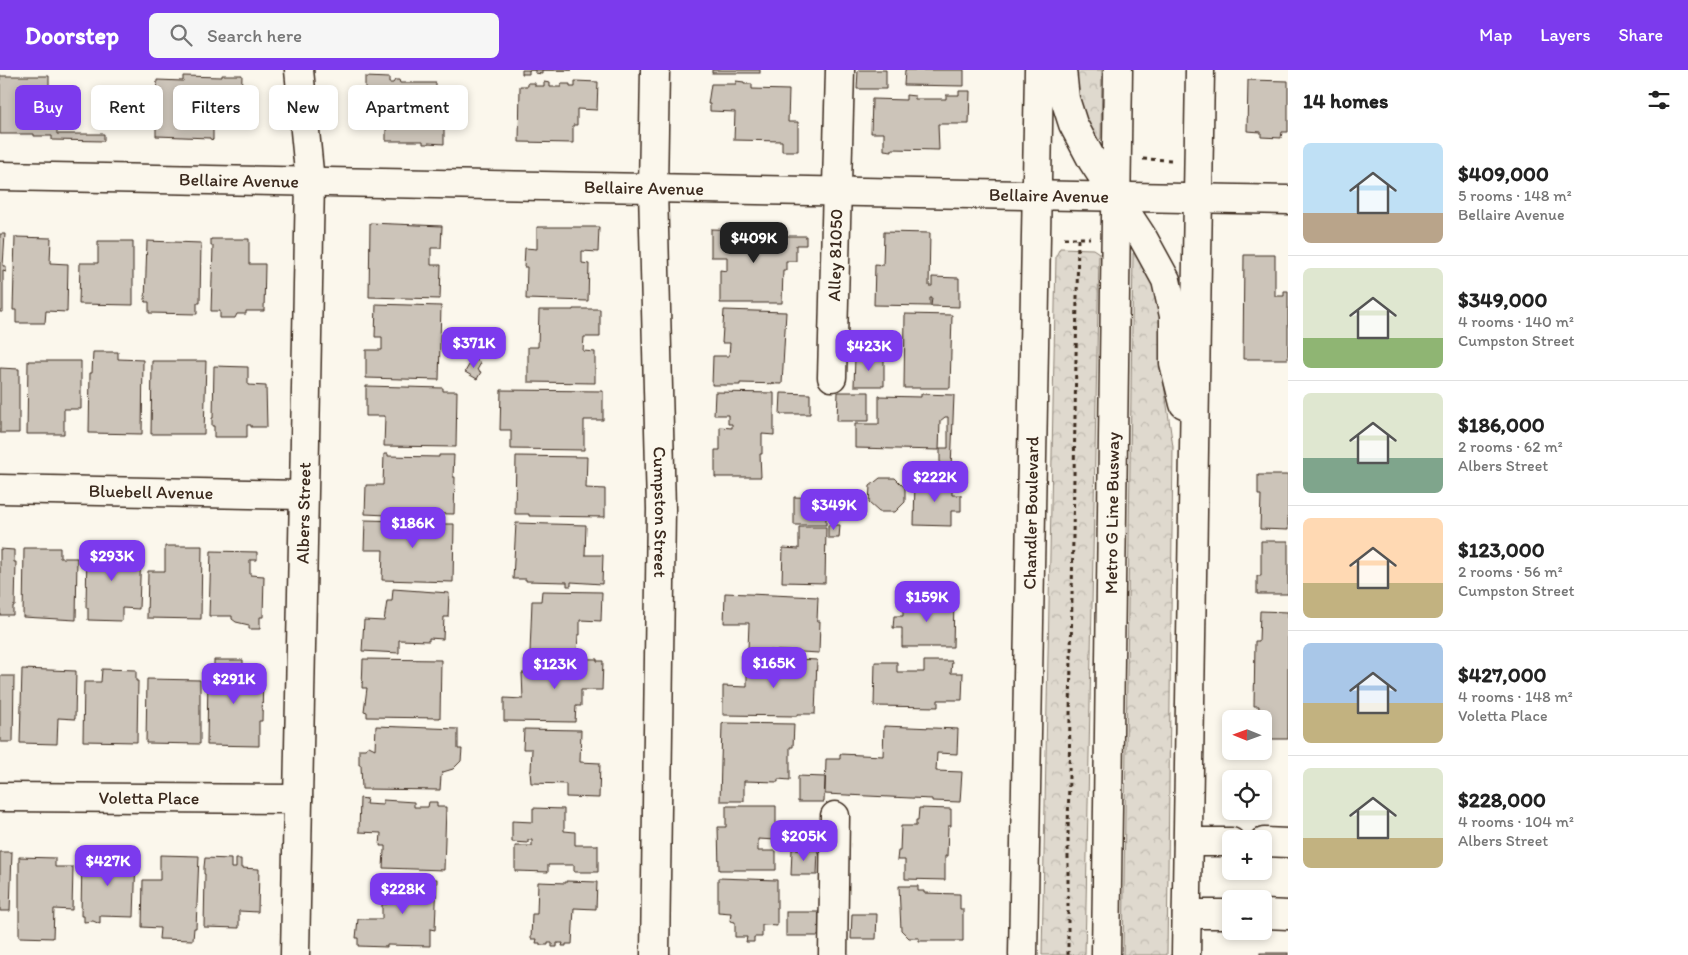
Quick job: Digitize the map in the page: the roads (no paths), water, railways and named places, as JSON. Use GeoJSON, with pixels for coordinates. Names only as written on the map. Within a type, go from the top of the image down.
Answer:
{"type":"FeatureCollection","features":[{"type":"Feature","properties":{"kind":"street","name":"Albers Street"},"geometry":{"type":"LineString","coordinates":[[295,955],[310,182],[299,70]]}},
{"type":"Feature","properties":{"kind":"street","name":"Cumpston Street"},"geometry":{"type":"LineString","coordinates":[[655,70],[653,189],[661,509],[655,955]]}},
{"type":"Feature","properties":{"kind":"street","name":"Alley 81050"},"geometry":{"type":"LineString","coordinates":[[832,378],[840,70]]}},
{"type":"Feature","properties":{"kind":"street","name":"Chandler Boulevard"},"geometry":{"type":"LineString","coordinates":[[1023,955],[1039,70]]}},
{"type":"Feature","properties":{"kind":"street"},"geometry":{"type":"LineString","coordinates":[[1062,70],[1065,98],[1073,124],[1092,160],[1143,238],[1166,280],[1174,316],[1174,363],[1194,448]]}},
{"type":"Feature","properties":{"kind":"street","name":"Metro G Line Busway"},"geometry":{"type":"LineString","coordinates":[[1106,955],[1118,70]]}},
{"type":"Feature","properties":{"kind":"street"},"geometry":{"type":"LineString","coordinates":[[1186,955],[1200,70]]}},
{"type":"Feature","properties":{"kind":"street","name":"Bellaire Avenue"},"geometry":{"type":"LineString","coordinates":[[0,176],[1288,200]]}},
{"type":"Feature","properties":{"kind":"street","name":"Bluebell Avenue"},"geometry":{"type":"LineString","coordinates":[[0,489],[303,495]]}},
{"type":"Feature","properties":{"kind":"street","name":"Voletta Place"},"geometry":{"type":"LineString","coordinates":[[0,797],[298,798]]}},
{"type":"Feature","properties":{"kind":"street"},"geometry":{"type":"LineString","coordinates":[[833,955],[835,816]]}},
{"type":"Feature","properties":{"kind":"street"},"geometry":{"type":"LineString","coordinates":[[1188,842],[1222,842]]}},
{"type":"Feature","properties":{"kind":"street"},"geometry":{"type":"LineString","coordinates":[[1272,842],[1288,843]]}},
{"type":"Feature","properties":{"kind":"street"},"geometry":{"type":"LineString","coordinates":[[1186,914],[1222,914]]}},
{"type":"Feature","properties":{"kind":"street"},"geometry":{"type":"LineString","coordinates":[[1272,914],[1288,914]]}}]}
